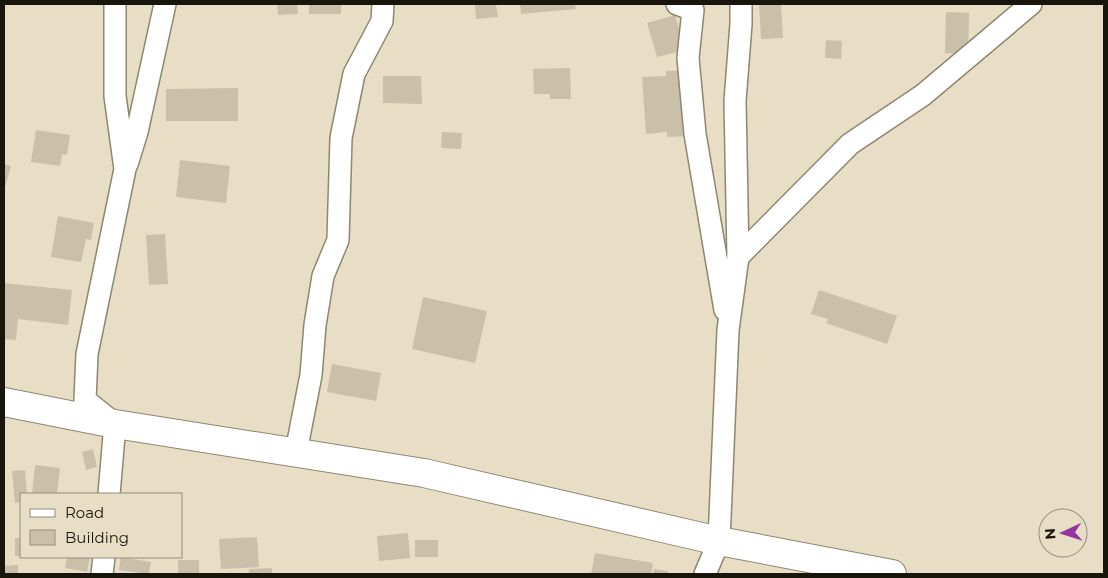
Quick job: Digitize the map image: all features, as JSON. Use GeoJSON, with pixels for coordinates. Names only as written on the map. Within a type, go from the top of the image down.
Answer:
{"type":"FeatureCollection","features":[{"type":"Feature","properties":{"kind":"street"},"geometry":{"type":"LineString","coordinates":[[115,4],[115,96],[126,169]]}},
{"type":"Feature","properties":{"kind":"street"},"geometry":{"type":"LineString","coordinates":[[115,424],[85,400],[87,364],[126,169],[137,132],[165,4]]}},
{"type":"Feature","properties":{"kind":"street"},"geometry":{"type":"LineString","coordinates":[[296,452],[311,375],[315,325],[323,276],[338,240],[341,138],[354,74],[382,21],[383,4]]}},
{"type":"Feature","properties":{"kind":"street"},"geometry":{"type":"LineString","coordinates":[[678,4],[693,10],[688,58],[695,134],[728,330]]}},
{"type":"Feature","properties":{"kind":"street"},"geometry":{"type":"LineString","coordinates":[[705,574],[719,540],[728,330],[738,257],[735,101],[742,24],[741,4]]}},
{"type":"Feature","properties":{"kind":"street"},"geometry":{"type":"LineString","coordinates":[[738,257],[850,144],[923,95],[1031,4]]}},
{"type":"Feature","properties":{"kind":"street"},"geometry":{"type":"LineString","coordinates":[[4,402],[115,424],[424,473],[719,540],[892,574]]}},
{"type":"Feature","properties":{"kind":"street"},"geometry":{"type":"LineString","coordinates":[[109,493],[115,424]]}},
{"type":"Feature","properties":{"kind":"street"},"geometry":{"type":"LineString","coordinates":[[102,574],[104,558]]}},
{"type":"Feature","properties":{"kind":"building"},"geometry":{"type":"Polygon","coordinates":[[[277,4],[297,4],[298,14],[278,15],[277,4]]]}},
{"type":"Feature","properties":{"kind":"building"},"geometry":{"type":"Polygon","coordinates":[[[309,4],[341,4],[341,14],[309,14],[309,4]]]}},
{"type":"Feature","properties":{"kind":"building"},"geometry":{"type":"Polygon","coordinates":[[[475,4],[496,4],[498,17],[476,19],[475,4]]]}},
{"type":"Feature","properties":{"kind":"building"},"geometry":{"type":"Polygon","coordinates":[[[520,4],[575,4],[576,9],[521,14],[520,4]]]}},
{"type":"Feature","properties":{"kind":"building"},"geometry":{"type":"Polygon","coordinates":[[[759,4],[781,4],[783,38],[761,39],[759,4]]]}},
{"type":"Feature","properties":{"kind":"building"},"geometry":{"type":"Polygon","coordinates":[[[946,12],[969,13],[968,54],[945,53],[946,12]]]}},
{"type":"Feature","properties":{"kind":"building"},"geometry":{"type":"Polygon","coordinates":[[[675,15],[685,50],[657,57],[647,23],[675,15]]]}},
{"type":"Feature","properties":{"kind":"building"},"geometry":{"type":"Polygon","coordinates":[[[826,40],[842,41],[841,59],[825,58],[826,40]]]}},
{"type":"Feature","properties":{"kind":"building"},"geometry":{"type":"Polygon","coordinates":[[[570,68],[571,99],[550,99],[550,94],[534,94],[533,69],[570,68]]]}},
{"type":"Feature","properties":{"kind":"building"},"geometry":{"type":"Polygon","coordinates":[[[686,70],[690,136],[667,137],[667,132],[646,134],[642,77],[666,76],[666,71],[686,70]]]}},
{"type":"Feature","properties":{"kind":"building"},"geometry":{"type":"Polygon","coordinates":[[[383,76],[421,76],[422,104],[383,103],[383,76]]]}},
{"type":"Feature","properties":{"kind":"building"},"geometry":{"type":"Polygon","coordinates":[[[238,88],[238,121],[166,121],[166,89],[238,88]]]}},
{"type":"Feature","properties":{"kind":"building"},"geometry":{"type":"Polygon","coordinates":[[[36,130],[70,135],[67,155],[62,154],[60,166],[31,162],[36,130]]]}},
{"type":"Feature","properties":{"kind":"building"},"geometry":{"type":"Polygon","coordinates":[[[442,132],[462,133],[461,149],[441,148],[442,132]]]}},
{"type":"Feature","properties":{"kind":"building"},"geometry":{"type":"Polygon","coordinates":[[[180,160],[230,166],[226,203],[176,197],[180,160]]]}},
{"type":"Feature","properties":{"kind":"building"},"geometry":{"type":"Polygon","coordinates":[[[4,164],[11,166],[4,191],[4,164]]]}},
{"type":"Feature","properties":{"kind":"building"},"geometry":{"type":"Polygon","coordinates":[[[58,216],[94,223],[91,240],[86,239],[81,262],[51,257],[58,216]]]}},
{"type":"Feature","properties":{"kind":"building"},"geometry":{"type":"Polygon","coordinates":[[[165,234],[168,284],[149,285],[146,235],[165,234]]]}},
{"type":"Feature","properties":{"kind":"building"},"geometry":{"type":"Polygon","coordinates":[[[4,283],[72,290],[68,325],[18,319],[16,340],[4,339],[4,283]]]}},
{"type":"Feature","properties":{"kind":"building"},"geometry":{"type":"Polygon","coordinates":[[[819,290],[897,316],[887,344],[826,323],[828,319],[811,314],[819,290]]]}},
{"type":"Feature","properties":{"kind":"building"},"geometry":{"type":"Polygon","coordinates":[[[423,297],[487,311],[475,363],[412,349],[423,297]]]}},
{"type":"Feature","properties":{"kind":"building"},"geometry":{"type":"Polygon","coordinates":[[[332,364],[381,373],[376,401],[327,392],[332,364]]]}},
{"type":"Feature","properties":{"kind":"building"},"geometry":{"type":"Polygon","coordinates":[[[93,449],[97,467],[86,470],[82,452],[93,449]]]}},
{"type":"Feature","properties":{"kind":"building"},"geometry":{"type":"Polygon","coordinates":[[[35,465],[60,468],[57,493],[32,493],[35,465]]]}},
{"type":"Feature","properties":{"kind":"building"},"geometry":{"type":"Polygon","coordinates":[[[25,470],[27,493],[20,493],[20,502],[15,503],[12,471],[25,470]]]}},
{"type":"Feature","properties":{"kind":"building"},"geometry":{"type":"Polygon","coordinates":[[[408,533],[410,558],[379,561],[377,536],[408,533]]]}},
{"type":"Feature","properties":{"kind":"building"},"geometry":{"type":"Polygon","coordinates":[[[257,537],[259,567],[221,569],[219,539],[257,537]]]}},
{"type":"Feature","properties":{"kind":"building"},"geometry":{"type":"Polygon","coordinates":[[[15,538],[20,538],[20,556],[15,556],[15,538]]]}},
{"type":"Feature","properties":{"kind":"building"},"geometry":{"type":"Polygon","coordinates":[[[415,540],[438,540],[438,557],[415,557],[415,540]]]}},
{"type":"Feature","properties":{"kind":"building"},"geometry":{"type":"Polygon","coordinates":[[[595,553],[653,563],[651,574],[591,574],[595,553]]]}},
{"type":"Feature","properties":{"kind":"building"},"geometry":{"type":"Polygon","coordinates":[[[67,558],[90,558],[87,572],[65,568],[67,558]]]}},
{"type":"Feature","properties":{"kind":"building"},"geometry":{"type":"Polygon","coordinates":[[[121,558],[151,562],[149,574],[119,570],[121,558]]]}},
{"type":"Feature","properties":{"kind":"building"},"geometry":{"type":"Polygon","coordinates":[[[178,560],[199,560],[199,574],[178,574],[178,560]]]}},
{"type":"Feature","properties":{"kind":"building"},"geometry":{"type":"Polygon","coordinates":[[[18,565],[18,574],[4,574],[4,566],[18,565]]]}},
{"type":"Feature","properties":{"kind":"building"},"geometry":{"type":"Polygon","coordinates":[[[272,568],[272,574],[249,574],[249,569],[272,568]]]}},
{"type":"Feature","properties":{"kind":"building"},"geometry":{"type":"Polygon","coordinates":[[[654,569],[668,571],[668,574],[653,574],[654,569]]]}}]}
